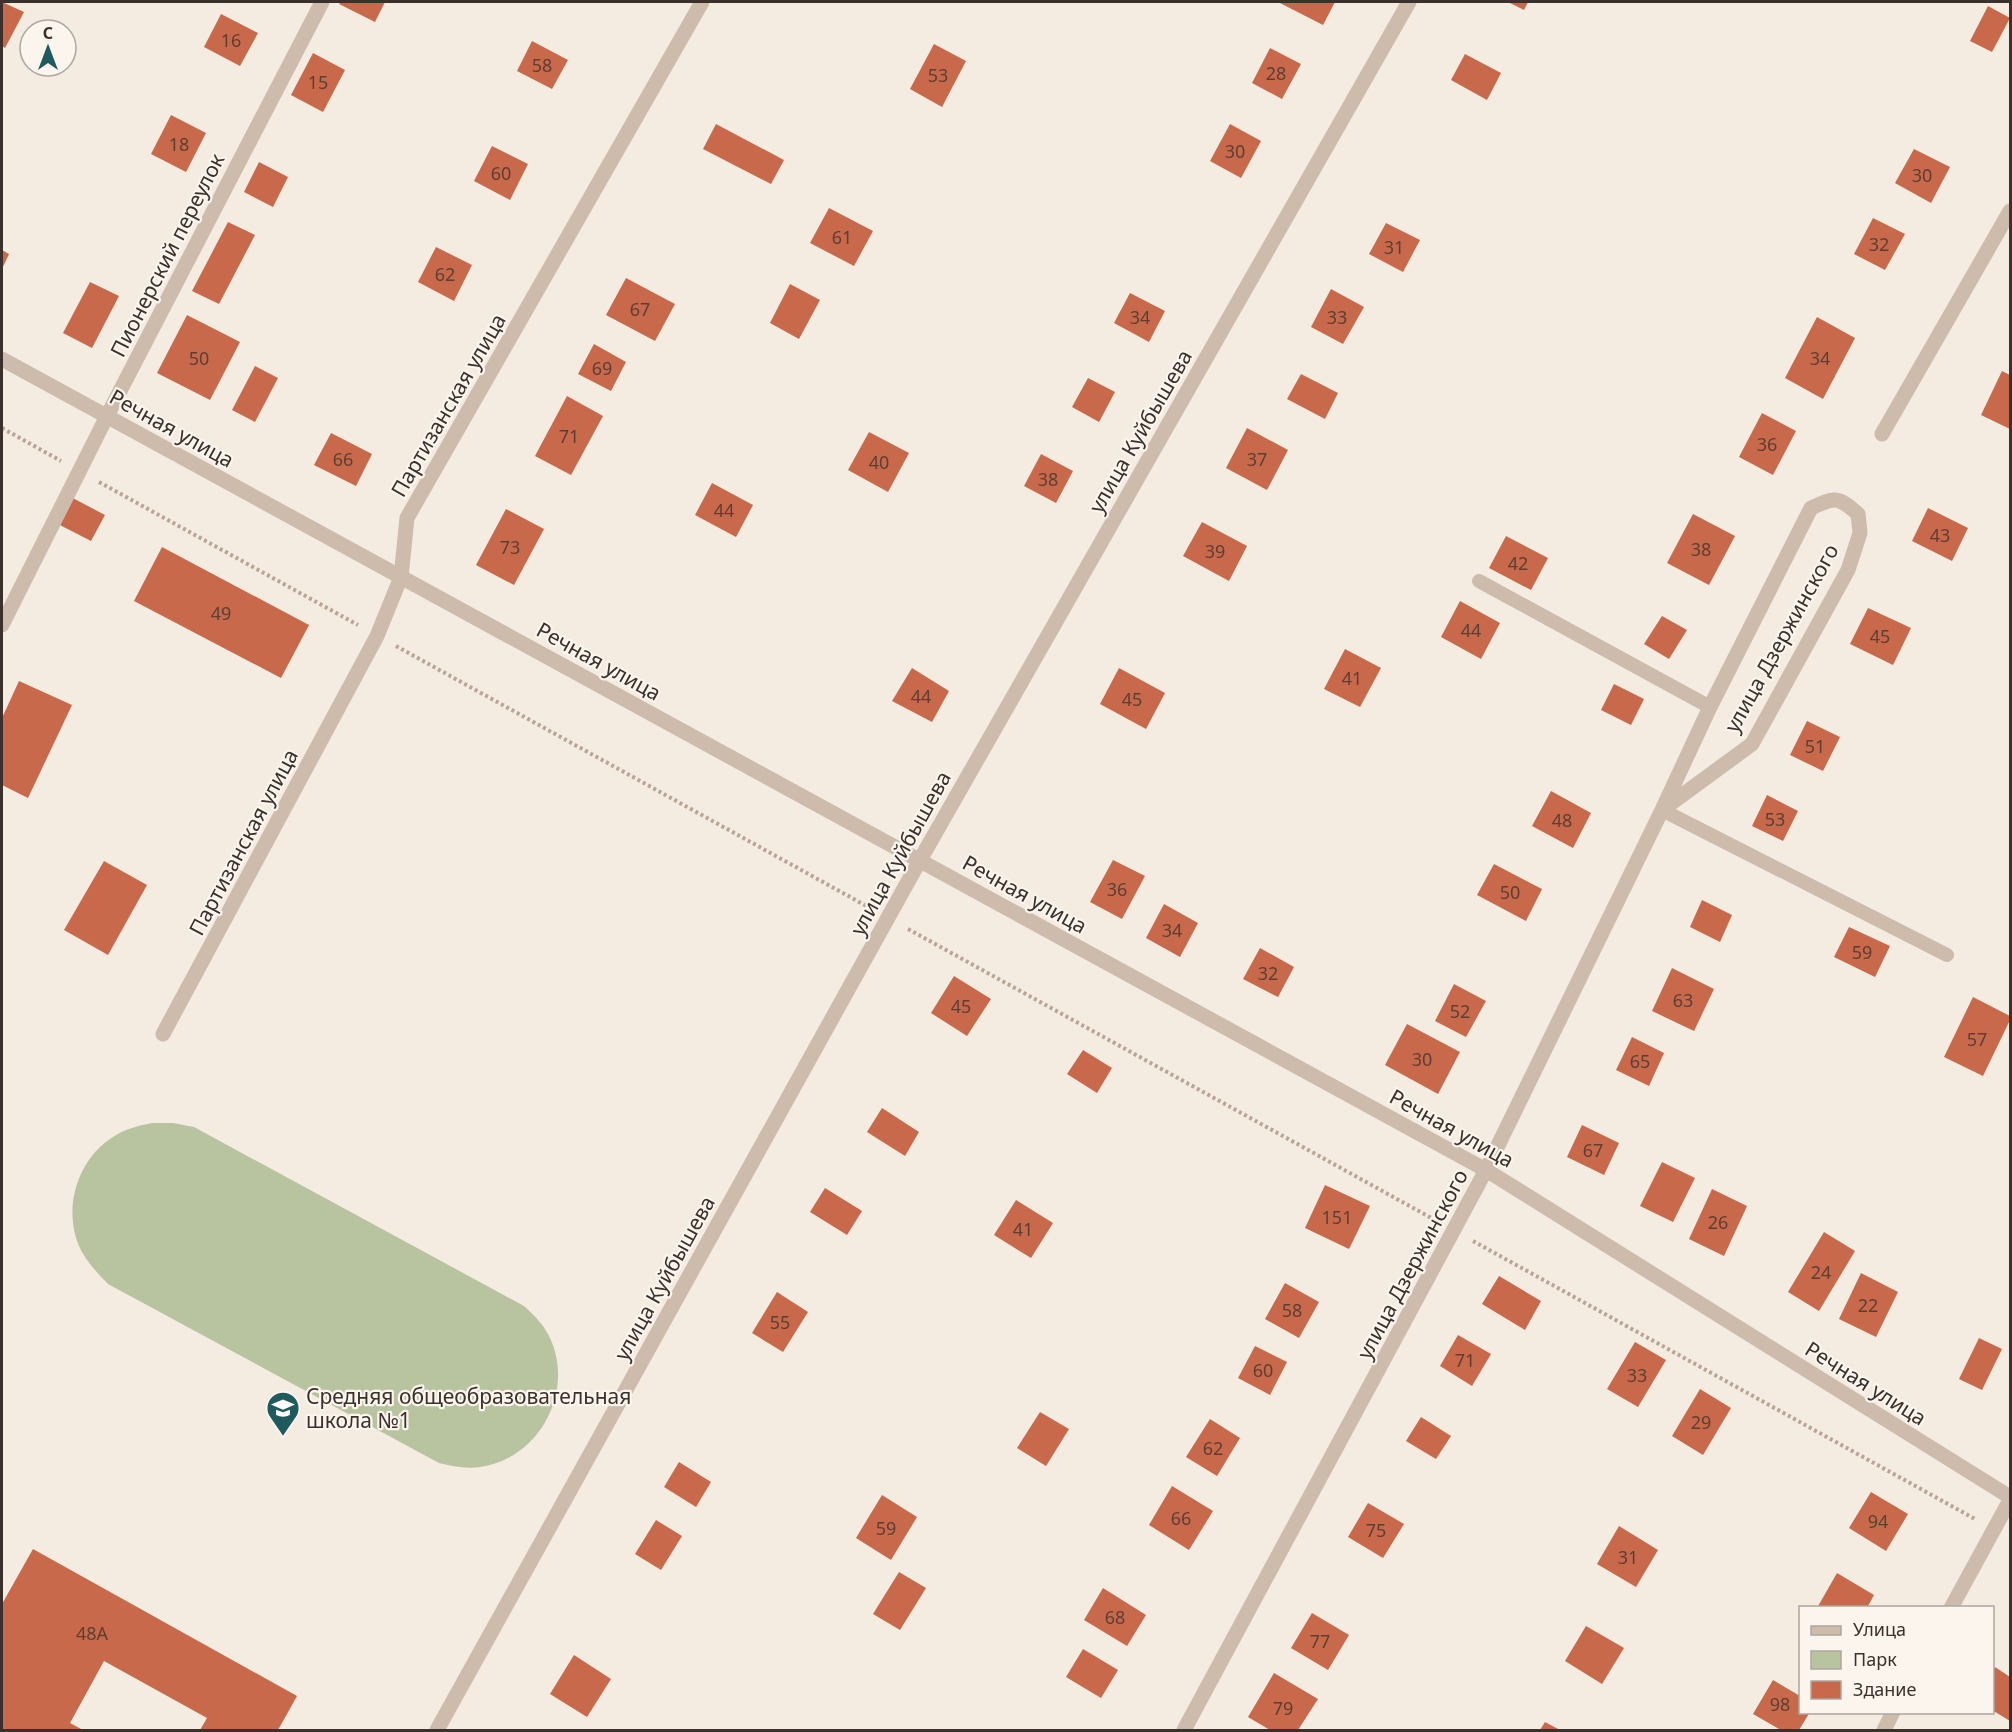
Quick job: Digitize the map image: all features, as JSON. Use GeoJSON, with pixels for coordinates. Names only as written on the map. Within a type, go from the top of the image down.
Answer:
{"type":"FeatureCollection","features":[{"type":"Feature","properties":{"kind":"street","name":"Пионерский переулок"},"geometry":{"type":"LineString","coordinates":[[2,625],[107,416],[322,2]]}},
{"type":"Feature","properties":{"kind":"street","name":"Партизанская улица"},"geometry":{"type":"LineString","coordinates":[[163,1034],[377,636],[401,577],[407,518],[702,2]]}},
{"type":"Feature","properties":{"kind":"street","name":"улица Куйбышева"},"geometry":{"type":"LineString","coordinates":[[437,1731],[920,860],[1409,2]]}},
{"type":"Feature","properties":{"kind":"street"},"geometry":{"type":"LineString","coordinates":[[1882,434],[2010,211]]}},
{"type":"Feature","properties":{"kind":"street","name":"Речная улица"},"geometry":{"type":"LineString","coordinates":[[2,359],[1486,1170],[2010,1499]]}},
{"type":"Feature","properties":{"kind":"street","name":"улица Дзержинского"},"geometry":{"type":"LineString","coordinates":[[1184,1731],[1486,1170],[1710,707],[1811,508],[1833,498],[1844,501],[1858,514],[1860,533],[1848,570],[1752,744],[1662,810]]}},
{"type":"Feature","properties":{"kind":"street"},"geometry":{"type":"LineString","coordinates":[[1952,1606],[2010,1499]]}},
{"type":"Feature","properties":{"kind":"street"},"geometry":{"type":"LineString","coordinates":[[1884,1731],[1892,1714]]}},
{"type":"Feature","properties":{"kind":"lane"},"geometry":{"type":"LineString","coordinates":[[1479,581],[1710,707]]}},
{"type":"Feature","properties":{"kind":"lane"},"geometry":{"type":"LineString","coordinates":[[1662,810],[1947,955]]}},
{"type":"Feature","properties":{"kind":"path"},"geometry":{"type":"LineString","coordinates":[[2,428],[1994,1529]]}},
{"type":"Feature","properties":{"kind":"green space"},"geometry":{"type":"Polygon","coordinates":[[[152,1123],[173,1123],[194,1127],[524,1306],[545,1329],[557,1359],[558,1380],[554,1400],[546,1420],[535,1437],[519,1451],[501,1461],[480,1467],[459,1467],[439,1463],[108,1284],[88,1261],[76,1237],[73,1205],[76,1188],[81,1173],[100,1147],[122,1132],[152,1123]]]}},
{"type":"Feature","properties":{"kind":"building"},"geometry":{"type":"Polygon","coordinates":[[[2,2],[24,12],[21,18],[18,18],[18,23],[5,48],[2,46],[2,2]]]}},
{"type":"Feature","properties":{"kind":"building"},"geometry":{"type":"Polygon","coordinates":[[[341,2],[385,2],[375,22],[339,4],[341,2]]]}},
{"type":"Feature","properties":{"kind":"building"},"geometry":{"type":"Polygon","coordinates":[[[1278,2],[1335,2],[1323,25],[1278,2]]]}},
{"type":"Feature","properties":{"kind":"building"},"geometry":{"type":"Polygon","coordinates":[[[1508,2],[1528,2],[1524,10],[1508,2]]]}},
{"type":"Feature","properties":{"kind":"building"},"geometry":{"type":"Polygon","coordinates":[[[1988,6],[2010,18],[1992,52],[1970,41],[1988,6]]]}},
{"type":"Feature","properties":{"kind":"building"},"geometry":{"type":"Polygon","coordinates":[[[221,14],[258,33],[240,66],[204,47],[221,14]]]}},
{"type":"Feature","properties":{"kind":"building"},"geometry":{"type":"Polygon","coordinates":[[[532,41],[568,60],[552,89],[517,71],[532,41]]]}},
{"type":"Feature","properties":{"kind":"building"},"geometry":{"type":"Polygon","coordinates":[[[934,44],[966,61],[942,107],[910,89],[934,44]]]}},
{"type":"Feature","properties":{"kind":"building"},"geometry":{"type":"Polygon","coordinates":[[[1270,48],[1301,64],[1282,99],[1252,83],[1270,48]]]}},
{"type":"Feature","properties":{"kind":"building"},"geometry":{"type":"Polygon","coordinates":[[[313,53],[345,70],[323,112],[291,95],[313,53]]]}},
{"type":"Feature","properties":{"kind":"building"},"geometry":{"type":"Polygon","coordinates":[[[1465,54],[1501,73],[1487,100],[1451,80],[1465,54]]]}},
{"type":"Feature","properties":{"kind":"building"},"geometry":{"type":"Polygon","coordinates":[[[171,115],[206,133],[186,172],[151,154],[171,115]]]}},
{"type":"Feature","properties":{"kind":"building"},"geometry":{"type":"Polygon","coordinates":[[[716,124],[784,160],[771,184],[703,149],[716,124]]]}},
{"type":"Feature","properties":{"kind":"building"},"geometry":{"type":"Polygon","coordinates":[[[1230,124],[1261,141],[1241,178],[1210,161],[1230,124]]]}},
{"type":"Feature","properties":{"kind":"building"},"geometry":{"type":"Polygon","coordinates":[[[492,146],[528,164],[510,200],[474,181],[492,146]]]}},
{"type":"Feature","properties":{"kind":"building"},"geometry":{"type":"Polygon","coordinates":[[[1914,149],[1950,167],[1931,203],[1895,183],[1914,149]]]}},
{"type":"Feature","properties":{"kind":"building"},"geometry":{"type":"Polygon","coordinates":[[[259,162],[288,177],[273,207],[244,192],[259,162]]]}},
{"type":"Feature","properties":{"kind":"building"},"geometry":{"type":"Polygon","coordinates":[[[829,208],[873,231],[854,266],[810,243],[829,208]]]}},
{"type":"Feature","properties":{"kind":"building"},"geometry":{"type":"Polygon","coordinates":[[[1873,218],[1905,234],[1885,270],[1854,254],[1873,218]]]}},
{"type":"Feature","properties":{"kind":"building"},"geometry":{"type":"Polygon","coordinates":[[[228,222],[255,235],[219,304],[192,291],[228,222]]]}},
{"type":"Feature","properties":{"kind":"building"},"geometry":{"type":"Polygon","coordinates":[[[1386,223],[1420,240],[1403,272],[1369,254],[1386,223]]]}},
{"type":"Feature","properties":{"kind":"building"},"geometry":{"type":"Polygon","coordinates":[[[436,247],[472,265],[454,301],[418,282],[436,247]]]}},
{"type":"Feature","properties":{"kind":"building"},"geometry":{"type":"Polygon","coordinates":[[[2,250],[9,254],[2,269],[2,250]]]}},
{"type":"Feature","properties":{"kind":"building"},"geometry":{"type":"Polygon","coordinates":[[[626,278],[675,304],[655,341],[606,315],[626,278]]]}},
{"type":"Feature","properties":{"kind":"building"},"geometry":{"type":"Polygon","coordinates":[[[90,282],[119,296],[92,348],[63,333],[90,282]]]}},
{"type":"Feature","properties":{"kind":"building"},"geometry":{"type":"Polygon","coordinates":[[[790,284],[820,300],[799,339],[770,323],[790,284]]]}},
{"type":"Feature","properties":{"kind":"building"},"geometry":{"type":"Polygon","coordinates":[[[1331,289],[1364,307],[1343,344],[1311,327],[1331,289]]]}},
{"type":"Feature","properties":{"kind":"building"},"geometry":{"type":"Polygon","coordinates":[[[1130,293],[1165,311],[1149,342],[1114,323],[1130,293]]]}},
{"type":"Feature","properties":{"kind":"building"},"geometry":{"type":"Polygon","coordinates":[[[187,315],[240,342],[210,400],[157,373],[187,315]]]}},
{"type":"Feature","properties":{"kind":"building"},"geometry":{"type":"Polygon","coordinates":[[[1817,317],[1855,338],[1823,399],[1785,378],[1817,317]]]}},
{"type":"Feature","properties":{"kind":"building"},"geometry":{"type":"Polygon","coordinates":[[[594,344],[626,362],[611,391],[578,374],[594,344]]]}},
{"type":"Feature","properties":{"kind":"building"},"geometry":{"type":"Polygon","coordinates":[[[255,366],[278,378],[255,422],[232,410],[255,366]]]}},
{"type":"Feature","properties":{"kind":"building"},"geometry":{"type":"Polygon","coordinates":[[[2002,371],[2010,375],[2010,429],[1981,415],[2002,371]]]}},
{"type":"Feature","properties":{"kind":"building"},"geometry":{"type":"Polygon","coordinates":[[[1301,374],[1338,393],[1325,419],[1287,399],[1301,374]]]}},
{"type":"Feature","properties":{"kind":"building"},"geometry":{"type":"Polygon","coordinates":[[[1088,378],[1115,392],[1099,422],[1072,407],[1088,378]]]}},
{"type":"Feature","properties":{"kind":"building"},"geometry":{"type":"Polygon","coordinates":[[[567,396],[603,416],[571,475],[535,456],[567,396]]]}},
{"type":"Feature","properties":{"kind":"building"},"geometry":{"type":"Polygon","coordinates":[[[1762,413],[1796,431],[1773,475],[1739,457],[1762,413]]]}},
{"type":"Feature","properties":{"kind":"building"},"geometry":{"type":"Polygon","coordinates":[[[1247,428],[1288,450],[1267,490],[1226,468],[1247,428]]]}},
{"type":"Feature","properties":{"kind":"building"},"geometry":{"type":"Polygon","coordinates":[[[869,432],[909,453],[888,492],[848,470],[869,432]]]}},
{"type":"Feature","properties":{"kind":"building"},"geometry":{"type":"Polygon","coordinates":[[[331,433],[372,454],[356,486],[314,465],[331,433]]]}},
{"type":"Feature","properties":{"kind":"building"},"geometry":{"type":"Polygon","coordinates":[[[1041,454],[1073,471],[1056,503],[1024,486],[1041,454]]]}},
{"type":"Feature","properties":{"kind":"building"},"geometry":{"type":"Polygon","coordinates":[[[712,483],[753,505],[736,537],[695,515],[712,483]]]}},
{"type":"Feature","properties":{"kind":"building"},"geometry":{"type":"Polygon","coordinates":[[[67,495],[105,515],[91,541],[54,522],[67,495]]]}},
{"type":"Feature","properties":{"kind":"building"},"geometry":{"type":"Polygon","coordinates":[[[1928,508],[1968,528],[1952,561],[1912,541],[1928,508]]]}},
{"type":"Feature","properties":{"kind":"building"},"geometry":{"type":"Polygon","coordinates":[[[506,509],[544,529],[514,585],[476,565],[506,509]]]}},
{"type":"Feature","properties":{"kind":"building"},"geometry":{"type":"Polygon","coordinates":[[[1693,514],[1735,536],[1709,585],[1667,563],[1693,514]]]}},
{"type":"Feature","properties":{"kind":"building"},"geometry":{"type":"Polygon","coordinates":[[[1202,522],[1247,546],[1229,581],[1183,556],[1202,522]]]}},
{"type":"Feature","properties":{"kind":"building"},"geometry":{"type":"Polygon","coordinates":[[[1506,536],[1548,558],[1531,590],[1489,568],[1506,536]]]}},
{"type":"Feature","properties":{"kind":"building"},"geometry":{"type":"Polygon","coordinates":[[[162,547],[309,625],[281,678],[134,601],[162,547]]]}},
{"type":"Feature","properties":{"kind":"building"},"geometry":{"type":"Polygon","coordinates":[[[1460,601],[1500,623],[1481,659],[1441,637],[1460,601]]]}},
{"type":"Feature","properties":{"kind":"building"},"geometry":{"type":"Polygon","coordinates":[[[1868,608],[1911,628],[1893,665],[1850,644],[1868,608]]]}},
{"type":"Feature","properties":{"kind":"building"},"geometry":{"type":"Polygon","coordinates":[[[1662,616],[1687,630],[1669,659],[1644,644],[1662,616]]]}},
{"type":"Feature","properties":{"kind":"building"},"geometry":{"type":"Polygon","coordinates":[[[1345,649],[1381,668],[1360,707],[1324,689],[1345,649]]]}},
{"type":"Feature","properties":{"kind":"building"},"geometry":{"type":"Polygon","coordinates":[[[912,668],[949,691],[932,722],[892,701],[912,668]]]}},
{"type":"Feature","properties":{"kind":"building"},"geometry":{"type":"Polygon","coordinates":[[[1119,668],[1165,693],[1146,729],[1100,704],[1119,668]]]}},
{"type":"Feature","properties":{"kind":"building"},"geometry":{"type":"Polygon","coordinates":[[[19,681],[72,705],[28,798],[2,785],[2,718],[19,681]]]}},
{"type":"Feature","properties":{"kind":"building"},"geometry":{"type":"Polygon","coordinates":[[[1614,684],[1644,699],[1631,725],[1601,710],[1614,684]]]}},
{"type":"Feature","properties":{"kind":"building"},"geometry":{"type":"Polygon","coordinates":[[[1807,721],[1840,737],[1823,771],[1790,755],[1807,721]]]}},
{"type":"Feature","properties":{"kind":"building"},"geometry":{"type":"Polygon","coordinates":[[[1551,791],[1591,813],[1573,848],[1532,826],[1551,791]]]}},
{"type":"Feature","properties":{"kind":"building"},"geometry":{"type":"Polygon","coordinates":[[[1767,795],[1798,811],[1783,841],[1752,826],[1767,795]]]}},
{"type":"Feature","properties":{"kind":"building"},"geometry":{"type":"Polygon","coordinates":[[[1113,860],[1145,876],[1122,919],[1090,902],[1113,860]]]}},
{"type":"Feature","properties":{"kind":"building"},"geometry":{"type":"Polygon","coordinates":[[[104,861],[147,885],[108,955],[64,930],[104,861]]]}},
{"type":"Feature","properties":{"kind":"building"},"geometry":{"type":"Polygon","coordinates":[[[1494,864],[1542,889],[1526,921],[1477,895],[1494,864]]]}},
{"type":"Feature","properties":{"kind":"building"},"geometry":{"type":"Polygon","coordinates":[[[1702,900],[1732,915],[1720,942],[1690,927],[1702,900]]]}},
{"type":"Feature","properties":{"kind":"building"},"geometry":{"type":"Polygon","coordinates":[[[1164,904],[1198,923],[1180,957],[1146,938],[1164,904]]]}},
{"type":"Feature","properties":{"kind":"building"},"geometry":{"type":"Polygon","coordinates":[[[1849,927],[1890,946],[1875,977],[1834,957],[1849,927]]]}},
{"type":"Feature","properties":{"kind":"building"},"geometry":{"type":"Polygon","coordinates":[[[1260,948],[1294,967],[1278,997],[1243,979],[1260,948]]]}},
{"type":"Feature","properties":{"kind":"building"},"geometry":{"type":"Polygon","coordinates":[[[1672,968],[1714,989],[1694,1031],[1652,1011],[1672,968]]]}},
{"type":"Feature","properties":{"kind":"building"},"geometry":{"type":"Polygon","coordinates":[[[954,976],[991,999],[967,1036],[931,1013],[954,976]]]}},
{"type":"Feature","properties":{"kind":"building"},"geometry":{"type":"Polygon","coordinates":[[[1454,984],[1486,1001],[1466,1037],[1435,1021],[1454,984]]]}},
{"type":"Feature","properties":{"kind":"building"},"geometry":{"type":"Polygon","coordinates":[[[1973,997],[2010,1016],[1983,1076],[1944,1057],[1973,997]]]}},
{"type":"Feature","properties":{"kind":"building"},"geometry":{"type":"Polygon","coordinates":[[[1407,1024],[1460,1052],[1438,1094],[1385,1065],[1407,1024]]]}},
{"type":"Feature","properties":{"kind":"building"},"geometry":{"type":"Polygon","coordinates":[[[1632,1037],[1664,1053],[1649,1086],[1616,1070],[1632,1037]]]}},
{"type":"Feature","properties":{"kind":"building"},"geometry":{"type":"Polygon","coordinates":[[[1083,1050],[1112,1068],[1097,1093],[1067,1074],[1083,1050]]]}},
{"type":"Feature","properties":{"kind":"building"},"geometry":{"type":"Polygon","coordinates":[[[882,1108],[919,1132],[905,1156],[867,1132],[882,1108]]]}},
{"type":"Feature","properties":{"kind":"building"},"geometry":{"type":"Polygon","coordinates":[[[1582,1125],[1619,1143],[1604,1175],[1567,1157],[1582,1125]]]}},
{"type":"Feature","properties":{"kind":"building"},"geometry":{"type":"Polygon","coordinates":[[[1662,1162],[1695,1178],[1673,1222],[1640,1206],[1662,1162]]]}},
{"type":"Feature","properties":{"kind":"building"},"geometry":{"type":"Polygon","coordinates":[[[1325,1185],[1370,1206],[1349,1249],[1305,1228],[1325,1185]]]}},
{"type":"Feature","properties":{"kind":"building"},"geometry":{"type":"Polygon","coordinates":[[[825,1188],[862,1211],[847,1235],[810,1212],[825,1188]]]}},
{"type":"Feature","properties":{"kind":"building"},"geometry":{"type":"Polygon","coordinates":[[[1712,1189],[1747,1206],[1724,1256],[1689,1239],[1712,1189]]]}},
{"type":"Feature","properties":{"kind":"building"},"geometry":{"type":"Polygon","coordinates":[[[1016,1200],[1053,1223],[1031,1258],[994,1235],[1016,1200]]]}},
{"type":"Feature","properties":{"kind":"building"},"geometry":{"type":"Polygon","coordinates":[[[1824,1232],[1855,1251],[1819,1311],[1788,1292],[1824,1232]]]}},
{"type":"Feature","properties":{"kind":"building"},"geometry":{"type":"Polygon","coordinates":[[[1861,1273],[1898,1292],[1876,1337],[1839,1319],[1861,1273]]]}},
{"type":"Feature","properties":{"kind":"building"},"geometry":{"type":"Polygon","coordinates":[[[1499,1276],[1541,1301],[1525,1330],[1482,1304],[1499,1276]]]}},
{"type":"Feature","properties":{"kind":"building"},"geometry":{"type":"Polygon","coordinates":[[[1285,1283],[1319,1302],[1299,1338],[1265,1319],[1285,1283]]]}},
{"type":"Feature","properties":{"kind":"building"},"geometry":{"type":"Polygon","coordinates":[[[777,1292],[808,1312],[783,1352],[752,1333],[777,1292]]]}},
{"type":"Feature","properties":{"kind":"building"},"geometry":{"type":"Polygon","coordinates":[[[1458,1335],[1491,1354],[1472,1386],[1440,1366],[1458,1335]]]}},
{"type":"Feature","properties":{"kind":"building"},"geometry":{"type":"Polygon","coordinates":[[[1979,1338],[2002,1349],[1982,1390],[1959,1379],[1979,1338]]]}},
{"type":"Feature","properties":{"kind":"building"},"geometry":{"type":"Polygon","coordinates":[[[1635,1342],[1666,1360],[1638,1407],[1607,1389],[1635,1342]]]}},
{"type":"Feature","properties":{"kind":"building"},"geometry":{"type":"Polygon","coordinates":[[[1255,1346],[1287,1362],[1270,1395],[1238,1378],[1255,1346]]]}},
{"type":"Feature","properties":{"kind":"building"},"geometry":{"type":"Polygon","coordinates":[[[1700,1389],[1731,1408],[1703,1455],[1672,1436],[1700,1389]]]}},
{"type":"Feature","properties":{"kind":"building"},"geometry":{"type":"Polygon","coordinates":[[[1040,1412],[1069,1429],[1046,1466],[1017,1448],[1040,1412]]]}},
{"type":"Feature","properties":{"kind":"building"},"geometry":{"type":"Polygon","coordinates":[[[1421,1417],[1451,1436],[1436,1459],[1406,1441],[1421,1417]]]}},
{"type":"Feature","properties":{"kind":"building"},"geometry":{"type":"Polygon","coordinates":[[[1210,1419],[1240,1438],[1217,1476],[1186,1457],[1210,1419]]]}},
{"type":"Feature","properties":{"kind":"building"},"geometry":{"type":"Polygon","coordinates":[[[679,1462],[711,1482],[696,1507],[664,1487],[679,1462]]]}},
{"type":"Feature","properties":{"kind":"building"},"geometry":{"type":"Polygon","coordinates":[[[1172,1486],[1213,1511],[1189,1550],[1149,1525],[1172,1486]]]}},
{"type":"Feature","properties":{"kind":"building"},"geometry":{"type":"Polygon","coordinates":[[[1871,1492],[1908,1514],[1886,1551],[1849,1528],[1871,1492]]]}},
{"type":"Feature","properties":{"kind":"building"},"geometry":{"type":"Polygon","coordinates":[[[882,1495],[917,1517],[891,1560],[856,1538],[882,1495]]]}},
{"type":"Feature","properties":{"kind":"building"},"geometry":{"type":"Polygon","coordinates":[[[1368,1503],[1404,1524],[1383,1558],[1348,1537],[1368,1503]]]}},
{"type":"Feature","properties":{"kind":"building"},"geometry":{"type":"Polygon","coordinates":[[[656,1520],[682,1536],[661,1570],[635,1554],[656,1520]]]}},
{"type":"Feature","properties":{"kind":"building"},"geometry":{"type":"Polygon","coordinates":[[[1619,1526],[1658,1550],[1636,1587],[1597,1564],[1619,1526]]]}},
{"type":"Feature","properties":{"kind":"building"},"geometry":{"type":"Polygon","coordinates":[[[33,1549],[297,1696],[278,1730],[200,1730],[207,1718],[104,1661],[70,1723],[83,1730],[2,1730],[2,1604],[33,1549]]]}},
{"type":"Feature","properties":{"kind":"building"},"geometry":{"type":"Polygon","coordinates":[[[899,1572],[926,1588],[900,1630],[873,1614],[899,1572]]]}},
{"type":"Feature","properties":{"kind":"building"},"geometry":{"type":"Polygon","coordinates":[[[1837,1573],[1874,1595],[1868,1606],[1818,1606],[1837,1573]]]}},
{"type":"Feature","properties":{"kind":"building"},"geometry":{"type":"Polygon","coordinates":[[[1103,1588],[1146,1615],[1127,1646],[1084,1620],[1103,1588]]]}},
{"type":"Feature","properties":{"kind":"building"},"geometry":{"type":"Polygon","coordinates":[[[1312,1613],[1349,1635],[1328,1670],[1291,1648],[1312,1613]]]}},
{"type":"Feature","properties":{"kind":"building"},"geometry":{"type":"Polygon","coordinates":[[[1586,1626],[1624,1648],[1602,1684],[1565,1661],[1586,1626]]]}},
{"type":"Feature","properties":{"kind":"building"},"geometry":{"type":"Polygon","coordinates":[[[1083,1649],[1118,1670],[1101,1698],[1066,1677],[1083,1649]]]}},
{"type":"Feature","properties":{"kind":"building"},"geometry":{"type":"Polygon","coordinates":[[[574,1655],[611,1679],[587,1717],[550,1694],[574,1655]]]}},
{"type":"Feature","properties":{"kind":"building"},"geometry":{"type":"Polygon","coordinates":[[[1995,1667],[2010,1677],[2010,1721],[1994,1711],[1995,1667]]]}},
{"type":"Feature","properties":{"kind":"building"},"geometry":{"type":"Polygon","coordinates":[[[1274,1673],[1318,1699],[1298,1730],[1270,1730],[1248,1717],[1274,1673]]]}},
{"type":"Feature","properties":{"kind":"building"},"geometry":{"type":"Polygon","coordinates":[[[1773,1680],[1799,1695],[1799,1714],[1809,1714],[1799,1730],[1781,1730],[1753,1714],[1773,1680]]]}},
{"type":"Feature","properties":{"kind":"building"},"geometry":{"type":"Polygon","coordinates":[[[1545,1722],[1560,1730],[1540,1730],[1545,1722]]]}},
{"type":"Feature","properties":{"kind":"place","name":"Средняя общеобразовательная школа №1"},"geometry":{"type":"Point","coordinates":[283,1437]}}]}
